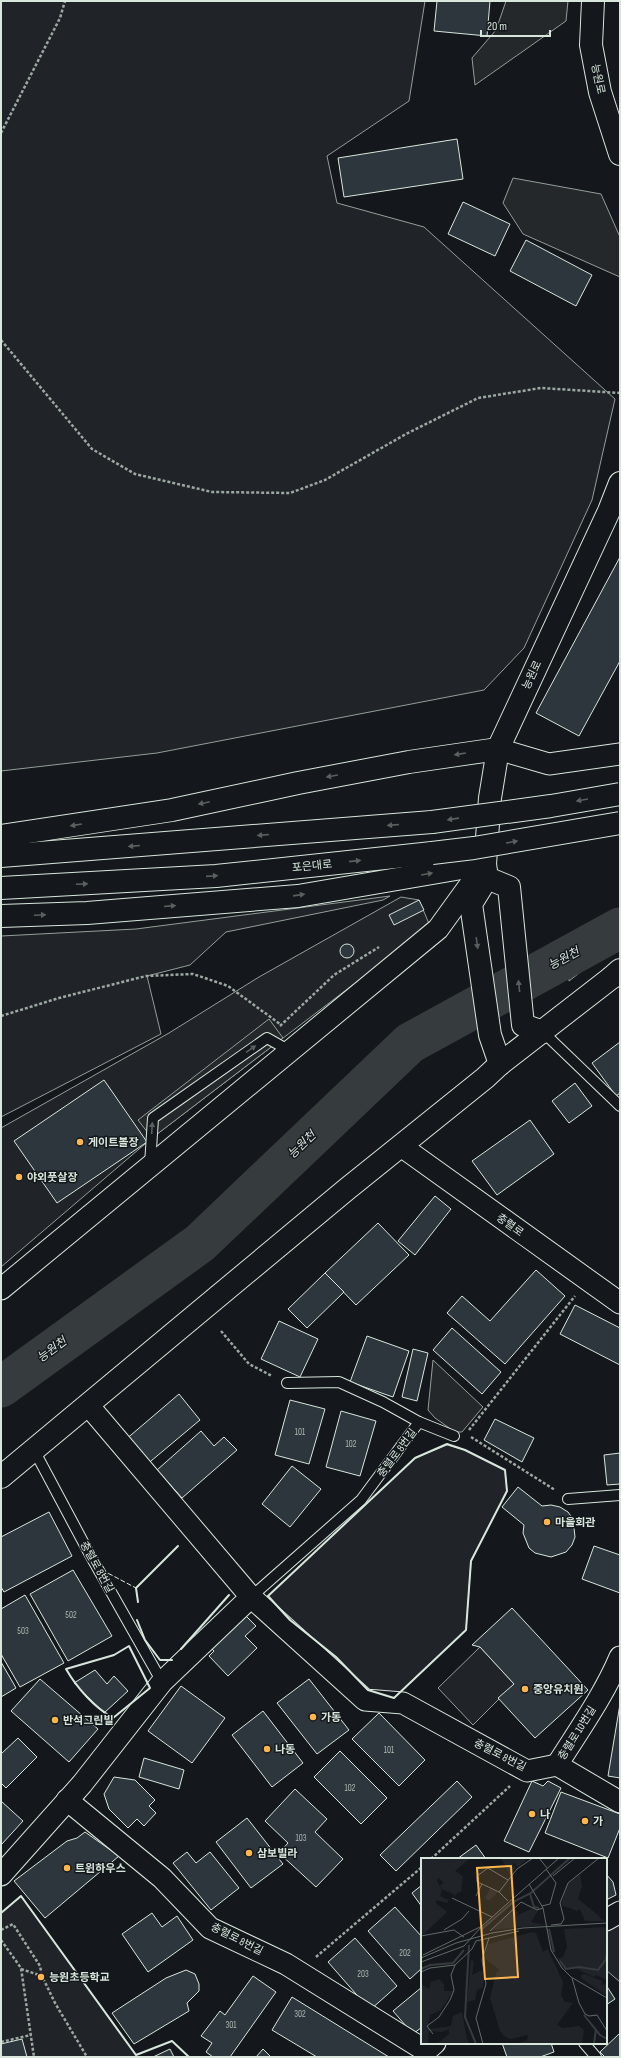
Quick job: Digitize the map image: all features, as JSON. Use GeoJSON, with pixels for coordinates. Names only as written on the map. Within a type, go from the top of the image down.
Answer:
{"type":"FeatureCollection","features":[{"type":"Feature","properties":{"kind":"main road","name":"능원로"},"geometry":{"type":"LineString","coordinates":[[593,1],[591,44],[600,92],[620,154]]}},
{"type":"Feature","properties":{"kind":"main road","name":"능원로"},"geometry":{"type":"LineString","coordinates":[[500,1064],[490,1035],[471,904],[486,871],[490,798],[498,749],[609,512],[620,483]]}},
{"type":"Feature","properties":{"kind":"main road"},"geometry":{"type":"LineString","coordinates":[[1,836],[172,810],[298,783],[409,762],[498,749]]}},
{"type":"Feature","properties":{"kind":"main road"},"geometry":{"type":"LineString","coordinates":[[1,856],[432,822],[551,806],[620,794]]}},
{"type":"Feature","properties":{"kind":"main road","name":"포은대로"},"geometry":{"type":"LineString","coordinates":[[1,888],[216,876],[474,848],[620,823]]}},
{"type":"Feature","properties":{"kind":"main road"},"geometry":{"type":"LineString","coordinates":[[1,916],[87,913],[298,896],[486,871],[509,887],[533,1028]]}},
{"type":"Feature","properties":{"kind":"main road"},"geometry":{"type":"LineString","coordinates":[[1,1477],[485,1078],[533,1028],[617,974]]}},
{"type":"Feature","properties":{"kind":"street"},"geometry":{"type":"LineString","coordinates":[[498,749],[549,764],[620,754]]}},
{"type":"Feature","properties":{"kind":"street"},"geometry":{"type":"LineString","coordinates":[[1,1290],[438,929],[486,871]]}},
{"type":"Feature","properties":{"kind":"street","name":"충렬로"},"geometry":{"type":"LineString","coordinates":[[401,1146],[620,1303]]}},
{"type":"Feature","properties":{"kind":"street","name":"충렬로 8번길"},"geometry":{"type":"LineString","coordinates":[[88,1405],[251,1597],[365,1700],[403,1703],[527,1771],[557,1765]]}},
{"type":"Feature","properties":{"kind":"street","name":"충렬로 8번길"},"geometry":{"type":"LineString","coordinates":[[1,1875],[68,1800],[162,1682],[251,1597]]}},
{"type":"Feature","properties":{"kind":"street","name":"충렬로 10번길"},"geometry":{"type":"LineString","coordinates":[[620,1657],[614,1672],[557,1765],[620,1802]]}},
{"type":"Feature","properties":{"kind":"street","name":"충렬로 8번길"},"geometry":{"type":"LineString","coordinates":[[68,1800],[162,1878],[210,1928],[286,1964],[421,2042]]}},
{"type":"Feature","properties":{"kind":"street"},"geometry":{"type":"LineString","coordinates":[[607,1919],[620,1912]]}},
{"type":"Feature","properties":{"kind":"lane"},"geometry":{"type":"LineString","coordinates":[[533,1028],[620,1106]]}},
{"type":"Feature","properties":{"kind":"lane"},"geometry":{"type":"LineString","coordinates":[[150,1167],[153,1118],[267,1038],[290,1051]]}},
{"type":"Feature","properties":{"kind":"lane","name":"충렬로 8번길"},"geometry":{"type":"LineString","coordinates":[[287,1383],[339,1382],[383,1402],[419,1422],[454,1436]]}},
{"type":"Feature","properties":{"kind":"lane","name":"충렬로 8번길"},"geometry":{"type":"LineString","coordinates":[[251,1597],[361,1500],[419,1422]]}},
{"type":"Feature","properties":{"kind":"lane","name":"충렬로 8번길"},"geometry":{"type":"LineString","coordinates":[[34,1450],[89,1553],[162,1682]]}},
{"type":"Feature","properties":{"kind":"lane"},"geometry":{"type":"LineString","coordinates":[[568,1499],[620,1495]]}},
{"type":"Feature","properties":{"kind":"lane"},"geometry":{"type":"LineString","coordinates":[[585,2044],[596,2057]]}},
{"type":"Feature","properties":{"kind":"path"},"geometry":{"type":"LineString","coordinates":[[1,133],[60,18],[65,1]]}},
{"type":"Feature","properties":{"kind":"path"},"geometry":{"type":"LineString","coordinates":[[1,340],[92,449],[135,474],[212,492],[290,493],[326,480],[406,434],[478,398],[541,388],[620,393]]}},
{"type":"Feature","properties":{"kind":"path"},"geometry":{"type":"LineString","coordinates":[[267,1038],[334,976],[384,943]]}},
{"type":"Feature","properties":{"kind":"path"},"geometry":{"type":"LineString","coordinates":[[1,1016],[59,998],[146,976],[194,974],[228,986],[281,1025]]}},
{"type":"Feature","properties":{"kind":"path"},"geometry":{"type":"LineString","coordinates":[[568,1499],[466,1434],[587,1280]]}},
{"type":"Feature","properties":{"kind":"path"},"geometry":{"type":"LineString","coordinates":[[221,1331],[249,1364],[287,1383]]}},
{"type":"Feature","properties":{"kind":"path"},"geometry":{"type":"LineString","coordinates":[[431,1858],[527,1771]]}},
{"type":"Feature","properties":{"kind":"path"},"geometry":{"type":"LineString","coordinates":[[299,1972],[421,1868]]}},
{"type":"Feature","properties":{"kind":"path"},"geometry":{"type":"LineString","coordinates":[[1,1930],[13,1924],[40,1966],[42,1976],[55,2003],[87,2057]]}},
{"type":"Feature","properties":{"kind":"path"},"geometry":{"type":"LineString","coordinates":[[1,1940],[21,1968],[34,2057]]}},
{"type":"Feature","properties":{"kind":"path"},"geometry":{"type":"LineString","coordinates":[[21,1968],[42,1976]]}},
{"type":"Feature","properties":{"kind":"path"},"geometry":{"type":"LineString","coordinates":[[1,2042],[31,2035]]}},
{"type":"Feature","properties":{"kind":"shaded area"},"geometry":{"type":"Polygon","coordinates":[[[1,1],[425,1],[409,101],[327,156],[337,203],[424,227],[615,399],[592,500],[524,648],[484,690],[157,753],[1,771],[1,1]]]}},
{"type":"Feature","properties":{"kind":"shaded area"},"geometry":{"type":"Polygon","coordinates":[[[506,1],[568,1],[566,21],[475,85],[472,58],[496,30],[506,1]]]}},
{"type":"Feature","properties":{"kind":"shaded area"},"geometry":{"type":"Polygon","coordinates":[[[513,178],[601,194],[620,237],[620,277],[523,234],[503,203],[513,178]]]}},
{"type":"Feature","properties":{"kind":"shaded area"},"geometry":{"type":"Polygon","coordinates":[[[390,896],[383,900],[226,932],[190,965],[147,976],[161,1034],[1,1117],[1,936],[136,929],[390,896]]]}},
{"type":"Feature","properties":{"kind":"shaded area"},"geometry":{"type":"Polygon","coordinates":[[[401,897],[419,900],[430,926],[152,1138],[1,1267],[1,1128],[169,1033],[259,977],[401,897]]]}},
{"type":"Feature","properties":{"kind":"shaded area"},"geometry":{"type":"Polygon","coordinates":[[[620,917],[620,941],[569,981],[565,937],[620,917]]]}},
{"type":"Feature","properties":{"kind":"shaded area"},"geometry":{"type":"Polygon","coordinates":[[[269,1019],[283,1038],[152,1138],[138,1120],[269,1019]]]}},
{"type":"Feature","properties":{"kind":"shaded area"},"geometry":{"type":"Polygon","coordinates":[[[433,1360],[483,1407],[462,1432],[455,1432],[435,1418],[428,1410],[433,1360]]]}},
{"type":"Feature","properties":{"kind":"shaded area"},"geometry":{"type":"Polygon","coordinates":[[[447,1445],[465,1450],[505,1470],[507,1491],[471,1561],[466,1630],[394,1698],[368,1690],[336,1657],[290,1620],[268,1596],[415,1458],[447,1445]]]}},
{"type":"Feature","properties":{"kind":"shaded area"},"geometry":{"type":"Polygon","coordinates":[[[480,1647],[514,1684],[473,1725],[438,1688],[480,1647]]]}},
{"type":"Feature","properties":{"kind":"shaded area","name":"능원초등학교"},"geometry":{"type":"Polygon","coordinates":[[[21,1896],[136,2055],[135,2057],[1,2057],[1,1913],[21,1896]]]}},
{"type":"Feature","properties":{"kind":"shaded area"},"geometry":{"type":"Polygon","coordinates":[[[620,1922],[620,1982],[607,1971],[607,1931],[620,1922]]]}},
{"type":"Feature","properties":{"kind":"building"},"geometry":{"type":"Polygon","coordinates":[[[437,1],[490,1],[487,36],[434,31],[437,1]]]}},
{"type":"Feature","properties":{"kind":"building"},"geometry":{"type":"Polygon","coordinates":[[[457,139],[463,179],[344,197],[338,158],[457,139]]]}},
{"type":"Feature","properties":{"kind":"building"},"geometry":{"type":"Polygon","coordinates":[[[463,202],[510,224],[495,256],[448,234],[463,202]]]}},
{"type":"Feature","properties":{"kind":"building"},"geometry":{"type":"Polygon","coordinates":[[[526,240],[592,275],[576,306],[510,271],[526,240]]]}},
{"type":"Feature","properties":{"kind":"building"},"geometry":{"type":"Polygon","coordinates":[[[620,557],[620,661],[579,736],[536,713],[620,557]]]}},
{"type":"Feature","properties":{"kind":"building"},"geometry":{"type":"Polygon","coordinates":[[[419,900],[424,910],[394,925],[389,915],[419,900]]]}},
{"type":"Feature","properties":{"kind":"building"},"geometry":{"type":"Polygon","coordinates":[[[344,944],[350,944],[354,948],[354,954],[350,958],[344,958],[340,954],[340,948],[344,944]]]}},
{"type":"Feature","properties":{"kind":"building"},"geometry":{"type":"Polygon","coordinates":[[[620,1042],[620,1093],[616,1096],[592,1063],[620,1042]]]}},
{"type":"Feature","properties":{"kind":"building","name":"게이트볼장"},"geometry":{"type":"Polygon","coordinates":[[[104,1080],[147,1142],[57,1203],[14,1141],[104,1080]]]}},
{"type":"Feature","properties":{"kind":"building"},"geometry":{"type":"Polygon","coordinates":[[[575,1083],[592,1106],[569,1123],[552,1101],[575,1083]]]}},
{"type":"Feature","properties":{"kind":"building"},"geometry":{"type":"Polygon","coordinates":[[[530,1120],[554,1154],[497,1195],[472,1161],[530,1120]]]}},
{"type":"Feature","properties":{"kind":"building"},"geometry":{"type":"Polygon","coordinates":[[[435,1196],[451,1209],[415,1255],[398,1241],[435,1196]]]}},
{"type":"Feature","properties":{"kind":"building"},"geometry":{"type":"Polygon","coordinates":[[[378,1223],[409,1255],[356,1305],[325,1273],[378,1223]]]}},
{"type":"Feature","properties":{"kind":"building"},"geometry":{"type":"Polygon","coordinates":[[[536,1270],[565,1296],[505,1364],[447,1313],[462,1296],[490,1321],[536,1270]]]}},
{"type":"Feature","properties":{"kind":"building"},"geometry":{"type":"Polygon","coordinates":[[[325,1273],[344,1292],[307,1328],[288,1309],[325,1273]]]}},
{"type":"Feature","properties":{"kind":"building"},"geometry":{"type":"Polygon","coordinates":[[[575,1305],[620,1328],[620,1365],[560,1334],[575,1305]]]}},
{"type":"Feature","properties":{"kind":"building"},"geometry":{"type":"Polygon","coordinates":[[[279,1321],[318,1339],[300,1377],[261,1359],[279,1321]]]}},
{"type":"Feature","properties":{"kind":"building"},"geometry":{"type":"Polygon","coordinates":[[[452,1328],[501,1372],[482,1394],[433,1350],[452,1328]]]}},
{"type":"Feature","properties":{"kind":"building"},"geometry":{"type":"Polygon","coordinates":[[[367,1336],[409,1351],[393,1397],[350,1382],[367,1336]]]}},
{"type":"Feature","properties":{"kind":"building"},"geometry":{"type":"Polygon","coordinates":[[[413,1349],[428,1353],[417,1401],[402,1397],[413,1349]]]}},
{"type":"Feature","properties":{"kind":"building"},"geometry":{"type":"Polygon","coordinates":[[[179,1394],[200,1420],[145,1466],[124,1441],[179,1394]]]}},
{"type":"Feature","properties":{"kind":"building"},"geometry":{"type":"Polygon","coordinates":[[[290,1400],[325,1409],[309,1464],[275,1455],[290,1400]]]}},
{"type":"Feature","properties":{"kind":"building"},"geometry":{"type":"Polygon","coordinates":[[[341,1411],[376,1421],[360,1476],[326,1467],[341,1411]]]}},
{"type":"Feature","properties":{"kind":"building"},"geometry":{"type":"Polygon","coordinates":[[[495,1419],[534,1438],[522,1462],[484,1440],[495,1419]]]}},
{"type":"Feature","properties":{"kind":"building"},"geometry":{"type":"Polygon","coordinates":[[[201,1431],[214,1446],[224,1437],[237,1450],[182,1498],[157,1470],[201,1431]]]}},
{"type":"Feature","properties":{"kind":"building"},"geometry":{"type":"Polygon","coordinates":[[[620,1453],[620,1484],[607,1485],[604,1455],[620,1453]]]}},
{"type":"Feature","properties":{"kind":"building"},"geometry":{"type":"Polygon","coordinates":[[[292,1466],[321,1489],[290,1527],[262,1504],[292,1466]]]}},
{"type":"Feature","properties":{"kind":"building","name":"마을회관"},"geometry":{"type":"Polygon","coordinates":[[[518,1487],[542,1506],[551,1505],[560,1507],[568,1512],[573,1519],[575,1537],[572,1545],[566,1552],[551,1557],[535,1553],[529,1548],[523,1533],[524,1525],[502,1507],[518,1487]]]}},
{"type":"Feature","properties":{"kind":"building"},"geometry":{"type":"Polygon","coordinates":[[[49,1512],[72,1556],[4,1592],[1,1587],[1,1537],[49,1512]]]}},
{"type":"Feature","properties":{"kind":"building"},"geometry":{"type":"Polygon","coordinates":[[[594,1546],[620,1555],[620,1593],[582,1579],[594,1546]]]}},
{"type":"Feature","properties":{"kind":"building"},"geometry":{"type":"Polygon","coordinates":[[[73,1570],[112,1636],[68,1661],[30,1594],[73,1570]]]}},
{"type":"Feature","properties":{"kind":"building"},"geometry":{"type":"Polygon","coordinates":[[[25,1595],[64,1663],[20,1687],[1,1654],[1,1609],[25,1595]]]}},
{"type":"Feature","properties":{"kind":"building"},"geometry":{"type":"Polygon","coordinates":[[[512,1608],[588,1690],[535,1738],[498,1698],[514,1684],[480,1647],[472,1645],[512,1608]]]}},
{"type":"Feature","properties":{"kind":"building"},"geometry":{"type":"Polygon","coordinates":[[[242,1612],[256,1626],[245,1636],[257,1648],[228,1676],[209,1656],[214,1651],[210,1647],[242,1612]]]}},
{"type":"Feature","properties":{"kind":"building"},"geometry":{"type":"Polygon","coordinates":[[[1,1662],[16,1688],[1,1697],[1,1662]]]}},
{"type":"Feature","properties":{"kind":"building"},"geometry":{"type":"Polygon","coordinates":[[[95,1670],[107,1684],[114,1676],[128,1691],[104,1713],[74,1683],[95,1670]]]}},
{"type":"Feature","properties":{"kind":"building","name":"반석그린빌"},"geometry":{"type":"Polygon","coordinates":[[[40,1679],[98,1729],[69,1762],[11,1711],[40,1679]]]}},
{"type":"Feature","properties":{"kind":"building","name":"가동"},"geometry":{"type":"Polygon","coordinates":[[[309,1679],[349,1730],[317,1754],[277,1703],[309,1679]]]}},
{"type":"Feature","properties":{"kind":"building"},"geometry":{"type":"Polygon","coordinates":[[[181,1686],[225,1718],[192,1763],[148,1731],[181,1686]]]}},
{"type":"Feature","properties":{"kind":"building"},"geometry":{"type":"Polygon","coordinates":[[[620,1704],[620,1778],[608,1776],[620,1704]]]}},
{"type":"Feature","properties":{"kind":"building","name":"나동"},"geometry":{"type":"Polygon","coordinates":[[[263,1711],[303,1763],[272,1787],[232,1735],[263,1711]]]}},
{"type":"Feature","properties":{"kind":"building"},"geometry":{"type":"Polygon","coordinates":[[[379,1713],[425,1760],[399,1786],[352,1739],[379,1713]]]}},
{"type":"Feature","properties":{"kind":"building"},"geometry":{"type":"Polygon","coordinates":[[[18,1738],[37,1757],[6,1788],[1,1783],[1,1754],[18,1738]]]}},
{"type":"Feature","properties":{"kind":"building"},"geometry":{"type":"Polygon","coordinates":[[[340,1751],[387,1798],[361,1824],[314,1777],[340,1751]]]}},
{"type":"Feature","properties":{"kind":"building"},"geometry":{"type":"Polygon","coordinates":[[[144,1758],[184,1770],[179,1789],[139,1777],[144,1758]]]}},
{"type":"Feature","properties":{"kind":"building"},"geometry":{"type":"Polygon","coordinates":[[[114,1777],[135,1780],[155,1800],[149,1806],[156,1813],[144,1826],[137,1819],[128,1828],[109,1809],[104,1794],[114,1777]]]}},
{"type":"Feature","properties":{"kind":"building"},"geometry":{"type":"Polygon","coordinates":[[[457,1781],[472,1797],[396,1871],[380,1855],[457,1781]]]}},
{"type":"Feature","properties":{"kind":"building","name":"나"},"geometry":{"type":"Polygon","coordinates":[[[532,1781],[543,1786],[548,1781],[561,1788],[529,1852],[504,1841],[532,1781]]]}},
{"type":"Feature","properties":{"kind":"building"},"geometry":{"type":"Polygon","coordinates":[[[295,1789],[327,1819],[315,1832],[343,1859],[316,1887],[279,1853],[288,1843],[265,1821],[295,1789]]]}},
{"type":"Feature","properties":{"kind":"building","name":"가"},"geometry":{"type":"Polygon","coordinates":[[[561,1792],[620,1814],[620,1828],[608,1858],[545,1833],[561,1792]]]}},
{"type":"Feature","properties":{"kind":"building"},"geometry":{"type":"Polygon","coordinates":[[[1,1801],[23,1821],[1,1845],[1,1801]]]}},
{"type":"Feature","properties":{"kind":"building","name":"삼보빌라"},"geometry":{"type":"Polygon","coordinates":[[[247,1818],[283,1864],[251,1888],[216,1842],[247,1818]]]}},
{"type":"Feature","properties":{"kind":"building","name":"트윈하우스"},"geometry":{"type":"Polygon","coordinates":[[[85,1832],[119,1856],[45,1918],[14,1881],[67,1841],[77,1838],[85,1832]]]}},
{"type":"Feature","properties":{"kind":"building"},"geometry":{"type":"Polygon","coordinates":[[[476,1845],[485,1858],[458,1858],[476,1845]]]}},
{"type":"Feature","properties":{"kind":"building"},"geometry":{"type":"Polygon","coordinates":[[[187,1852],[196,1863],[210,1852],[239,1888],[211,1910],[173,1863],[187,1852]]]}},
{"type":"Feature","properties":{"kind":"building"},"geometry":{"type":"Polygon","coordinates":[[[607,1875],[613,1882],[616,1895],[607,1900],[607,1875]]]}},
{"type":"Feature","properties":{"kind":"building"},"geometry":{"type":"Polygon","coordinates":[[[421,1886],[421,1906],[412,1893],[421,1886]]]}},
{"type":"Feature","properties":{"kind":"building"},"geometry":{"type":"Polygon","coordinates":[[[395,1907],[421,1936],[421,1969],[410,1979],[368,1931],[395,1907]]]}},
{"type":"Feature","properties":{"kind":"building"},"geometry":{"type":"Polygon","coordinates":[[[152,1913],[162,1927],[177,1916],[193,1940],[148,1972],[122,1934],[152,1913]]]}},
{"type":"Feature","properties":{"kind":"building"},"geometry":{"type":"Polygon","coordinates":[[[355,1938],[397,1986],[370,2010],[328,1962],[355,1938]]]}},
{"type":"Feature","properties":{"kind":"building"},"geometry":{"type":"Polygon","coordinates":[[[186,1970],[195,1974],[199,1984],[199,1991],[187,2003],[189,2011],[134,2044],[112,2013],[166,1978],[186,1970]]]}},
{"type":"Feature","properties":{"kind":"building"},"geometry":{"type":"Polygon","coordinates":[[[253,1976],[276,1992],[230,2057],[213,2057],[206,2052],[212,2043],[201,2036],[220,2011],[225,2015],[253,1976]]]}},
{"type":"Feature","properties":{"kind":"building"},"geometry":{"type":"Polygon","coordinates":[[[607,1987],[615,1999],[607,2004],[607,1987]]]}},
{"type":"Feature","properties":{"kind":"building"},"geometry":{"type":"Polygon","coordinates":[[[421,1988],[421,2028],[413,2034],[393,2011],[421,1988]]]}},
{"type":"Feature","properties":{"kind":"building"},"geometry":{"type":"Polygon","coordinates":[[[292,1997],[389,2057],[317,2057],[272,2030],[292,1997]]]}},
{"type":"Feature","properties":{"kind":"building"},"geometry":{"type":"Polygon","coordinates":[[[620,2033],[620,2057],[605,2057],[600,2052],[620,2033]]]}},
{"type":"Feature","properties":{"kind":"building"},"geometry":{"type":"Polygon","coordinates":[[[22,2039],[27,2057],[1,2057],[1,2044],[22,2039]]]}},
{"type":"Feature","properties":{"kind":"building"},"geometry":{"type":"Polygon","coordinates":[[[502,2044],[551,2044],[554,2052],[540,2057],[507,2057],[502,2044]]]}},
{"type":"Feature","properties":{"kind":"building"},"geometry":{"type":"Polygon","coordinates":[[[170,2049],[174,2057],[153,2057],[170,2049]]]}},
{"type":"Feature","properties":{"kind":"building"},"geometry":{"type":"Polygon","coordinates":[[[263,2049],[271,2057],[256,2057],[263,2049]]]}},
{"type":"Feature","properties":{"kind":"waterway","name":"능원천"},"geometry":{"type":"LineString","coordinates":[[1,1387],[200,1243],[410,1043],[620,928]]}},
{"type":"Feature","properties":{"kind":"fence"},"geometry":{"type":"LineString","coordinates":[[102,1570],[136,1588]]}},
{"type":"Feature","properties":{"kind":"wall"},"geometry":{"type":"LineString","coordinates":[[447,1444],[465,1450],[505,1470],[507,1491],[471,1561],[466,1630],[394,1698],[368,1690],[336,1657],[290,1620],[268,1596],[415,1458],[447,1444]]}},
{"type":"Feature","properties":{"kind":"wall"},"geometry":{"type":"LineString","coordinates":[[138,1602],[136,1588],[178,1546]]}},
{"type":"Feature","properties":{"kind":"wall"},"geometry":{"type":"LineString","coordinates":[[181,1649],[229,1595]]}},
{"type":"Feature","properties":{"kind":"wall"},"geometry":{"type":"LineString","coordinates":[[137,1620],[145,1640],[160,1660],[172,1660]]}},
{"type":"Feature","properties":{"kind":"wall"},"geometry":{"type":"LineString","coordinates":[[129,1646],[150,1688],[113,1718],[106,1714],[86,1696],[66,1669],[114,1655],[129,1646]]}},
{"type":"Feature","properties":{"kind":"wall"},"geometry":{"type":"LineString","coordinates":[[1,1913],[21,1896],[136,2055],[172,2041],[189,2057]]}},
{"type":"Feature","properties":{"kind":"place","name":"게이트볼장"},"geometry":{"type":"Point","coordinates":[80,1142]}},
{"type":"Feature","properties":{"kind":"place","name":"야외풋살장"},"geometry":{"type":"Point","coordinates":[19,1177]}},
{"type":"Feature","properties":{"kind":"place","name":"마을회관"},"geometry":{"type":"Point","coordinates":[547,1522]}},
{"type":"Feature","properties":{"kind":"place","name":"중앙유치원"},"geometry":{"type":"Point","coordinates":[525,1689]}},
{"type":"Feature","properties":{"kind":"place","name":"가동"},"geometry":{"type":"Point","coordinates":[313,1717]}},
{"type":"Feature","properties":{"kind":"place","name":"반석그린빌"},"geometry":{"type":"Point","coordinates":[55,1720]}},
{"type":"Feature","properties":{"kind":"place","name":"나동"},"geometry":{"type":"Point","coordinates":[267,1749]}},
{"type":"Feature","properties":{"kind":"place","name":"나"},"geometry":{"type":"Point","coordinates":[532,1814]}},
{"type":"Feature","properties":{"kind":"place","name":"가"},"geometry":{"type":"Point","coordinates":[585,1821]}},
{"type":"Feature","properties":{"kind":"place","name":"삼보빌라"},"geometry":{"type":"Point","coordinates":[249,1853]}},
{"type":"Feature","properties":{"kind":"place","name":"트윈하우스"},"geometry":{"type":"Point","coordinates":[67,1868]}},
{"type":"Feature","properties":{"kind":"place","name":"능원초등학교"},"geometry":{"type":"Point","coordinates":[41,1977]}}]}
